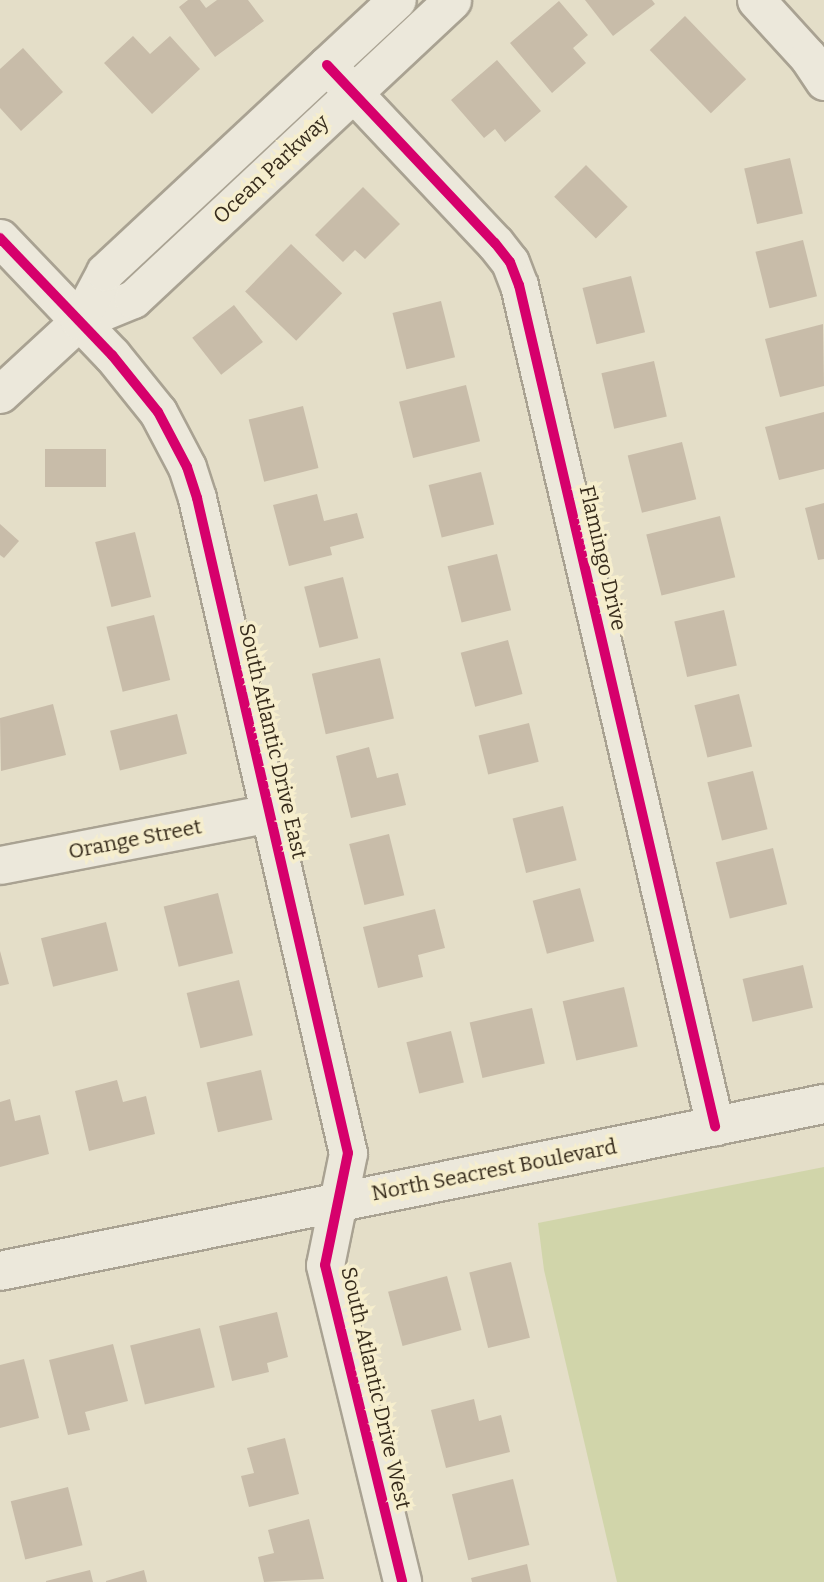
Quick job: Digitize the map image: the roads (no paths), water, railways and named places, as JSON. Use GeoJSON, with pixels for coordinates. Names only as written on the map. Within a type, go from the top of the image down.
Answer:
{"type":"FeatureCollection","features":[{"type":"Feature","properties":{"kind":"street","name":"Ocean Parkway"},"geometry":{"type":"LineString","coordinates":[[0,394],[79,321],[106,272],[397,0]]}},
{"type":"Feature","properties":{"kind":"street","name":"Ocean Parkway"},"geometry":{"type":"LineString","coordinates":[[79,321],[133,299],[452,0]]}},
{"type":"Feature","properties":{"kind":"street"},"geometry":{"type":"LineString","coordinates":[[756,0],[808,57],[824,81]]}},
{"type":"Feature","properties":{"kind":"street","name":"Flamingo Drive"},"geometry":{"type":"LineString","coordinates":[[327,65],[495,243],[510,262],[519,285],[715,1126]]}},
{"type":"Feature","properties":{"kind":"street","name":"South Atlantic Drive East"},"geometry":{"type":"LineString","coordinates":[[0,238],[121,365],[158,412],[187,467],[197,498],[348,1153],[336,1202]]}},
{"type":"Feature","properties":{"kind":"street","name":"Orange Street"},"geometry":{"type":"LineString","coordinates":[[0,865],[270,814]]}},
{"type":"Feature","properties":{"kind":"street","name":"North Seacrest Boulevard"},"geometry":{"type":"LineString","coordinates":[[0,1271],[824,1104]]}},
{"type":"Feature","properties":{"kind":"street","name":"South Atlantic Drive West"},"geometry":{"type":"LineString","coordinates":[[336,1202],[325,1265],[402,1582]]}}]}
